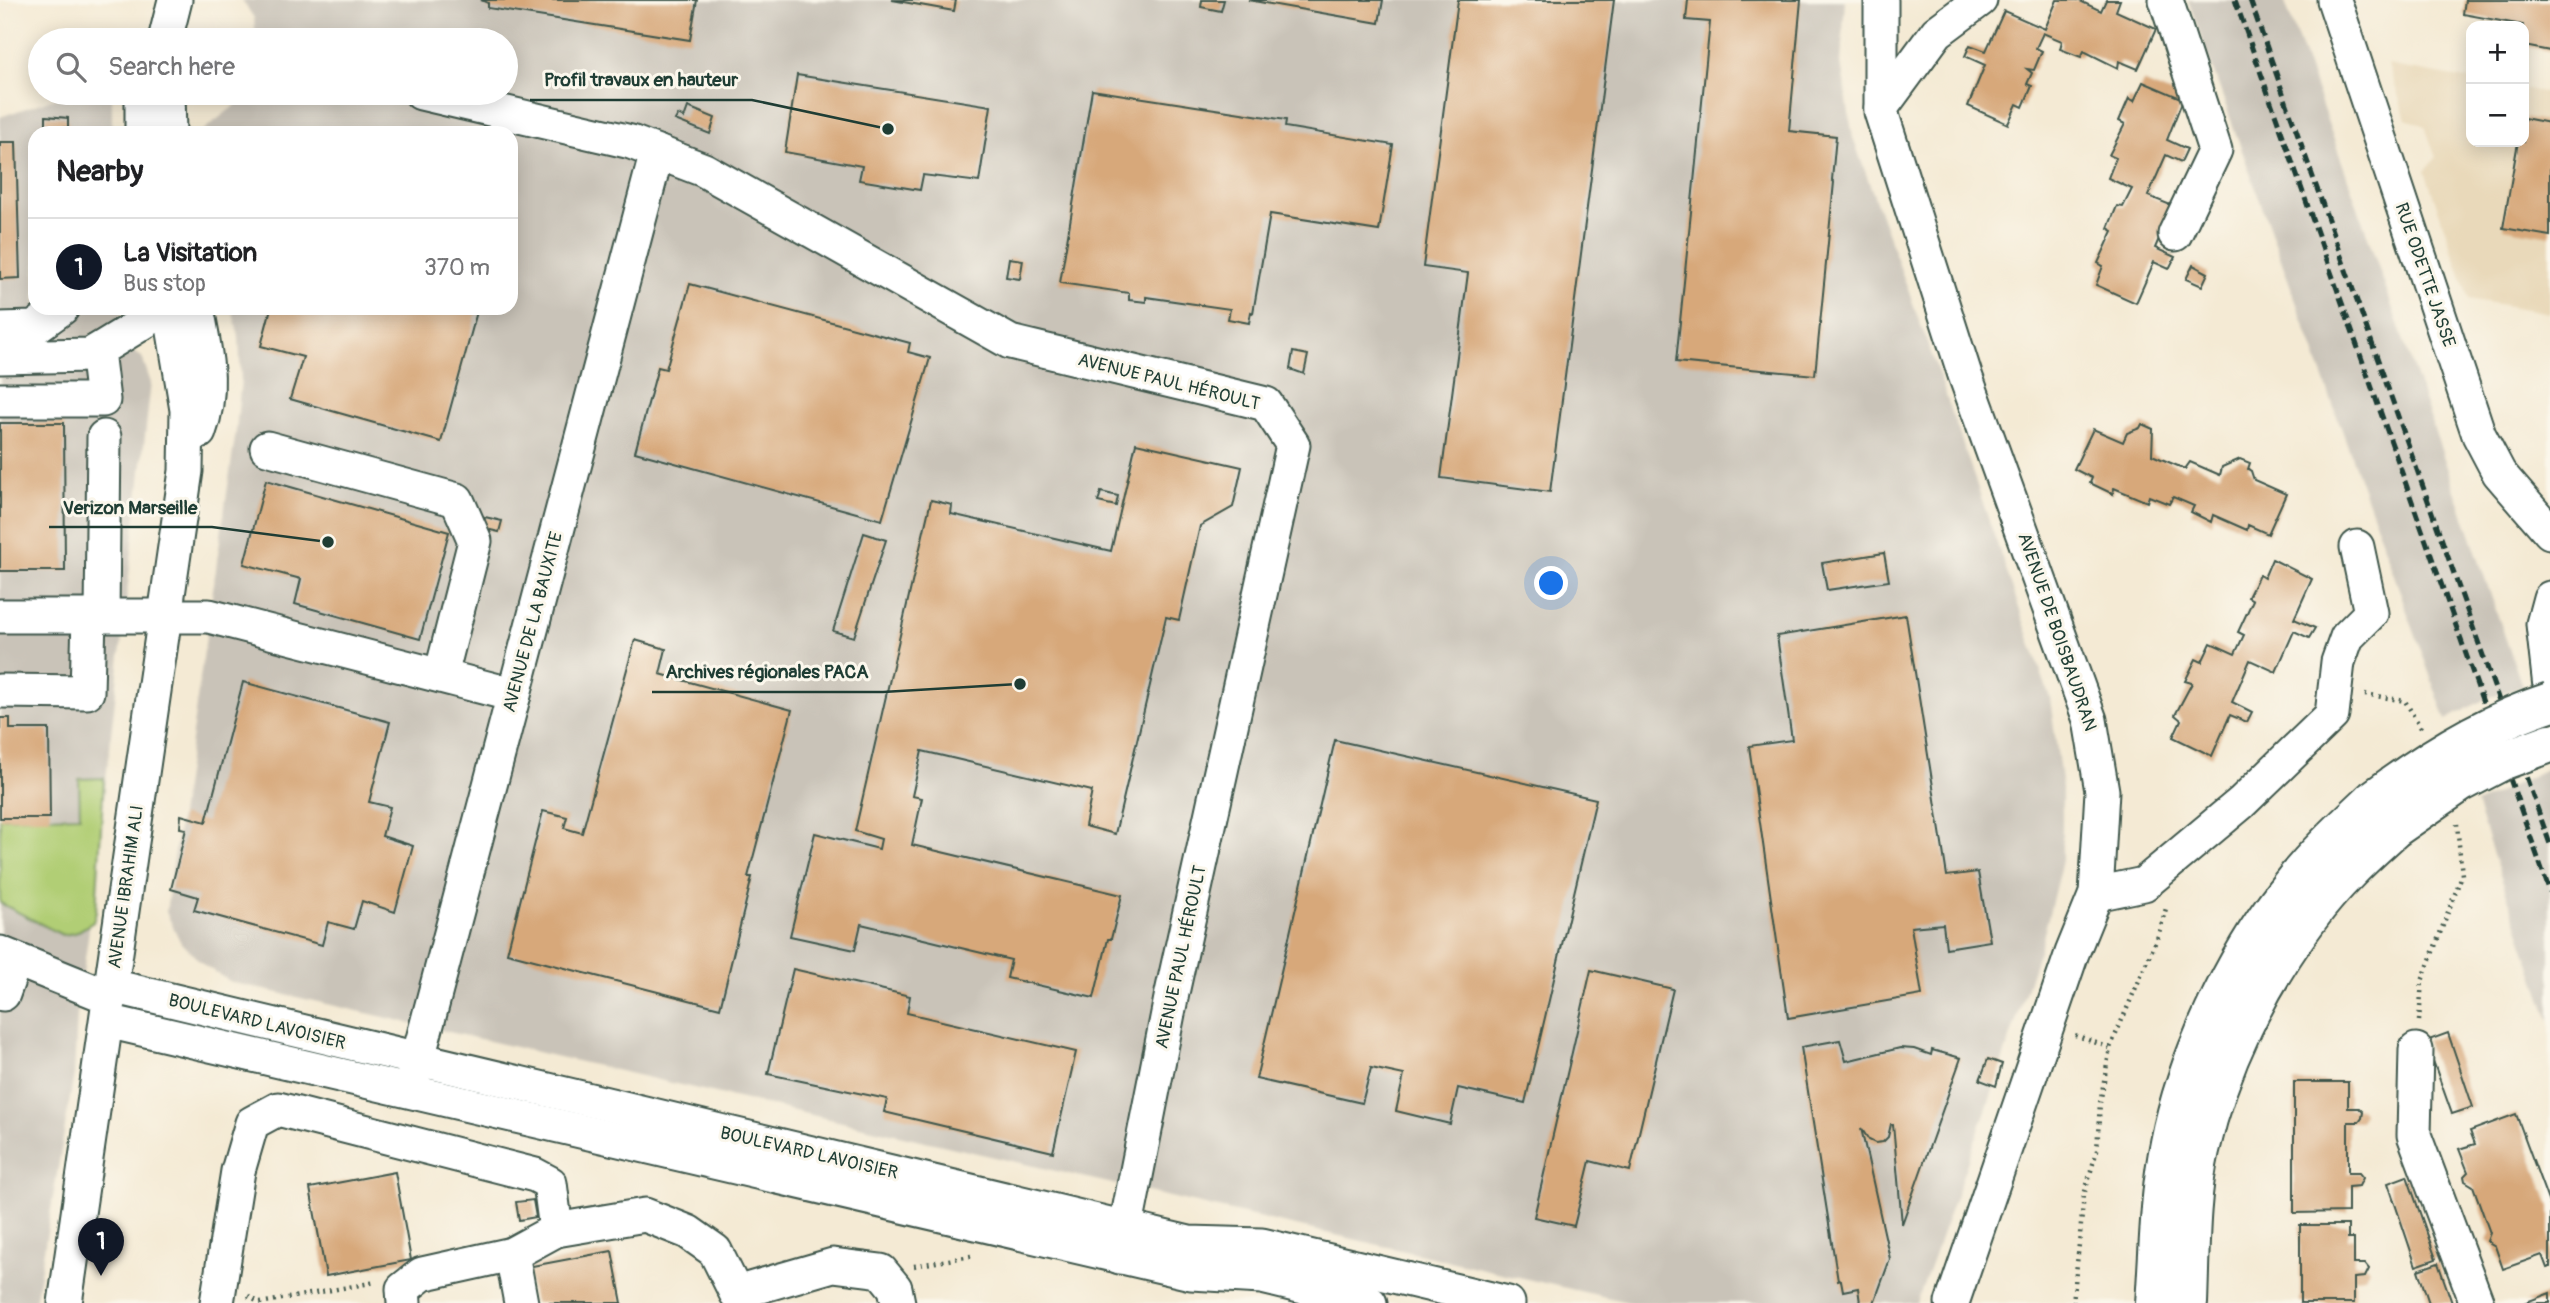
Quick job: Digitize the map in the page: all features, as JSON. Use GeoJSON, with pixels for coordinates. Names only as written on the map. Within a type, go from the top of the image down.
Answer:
{"type":"FeatureCollection","features":[{"type":"Feature","properties":{"kind":"main road"},"geometry":{"type":"LineString","coordinates":[[2188,1303],[2192,1206],[2200,1151],[2216,1093],[2243,1028],[2262,991],[2311,915],[2357,862],[2384,814],[2418,766],[2499,723],[2550,702]]}},
{"type":"Feature","properties":{"kind":"main road"},"geometry":{"type":"LineString","coordinates":[[2155,1303],[2161,1212],[2170,1143],[2188,1080],[2211,1021],[2253,939],[2285,892],[2334,837],[2460,783],[2504,760],[2550,743]]}},
{"type":"Feature","properties":{"kind":"street"},"geometry":{"type":"LineString","coordinates":[[174,28],[175,0]]}},
{"type":"Feature","properties":{"kind":"street","name":"AVENUE DE BOISBAUDRAN"},"geometry":{"type":"LineString","coordinates":[[1881,0],[1881,108],[1965,375],[2090,720],[2102,791],[2096,894],[2072,953],[1952,1303]]}},
{"type":"Feature","properties":{"kind":"street"},"geometry":{"type":"LineString","coordinates":[[1881,108],[1937,33],[1980,0]]}},
{"type":"Feature","properties":{"kind":"street"},"geometry":{"type":"LineString","coordinates":[[2166,0],[2215,150],[2175,234]]}},
{"type":"Feature","properties":{"kind":"street","name":"RUE ODETTE JASSE"},"geometry":{"type":"LineString","coordinates":[[2334,0],[2479,435],[2499,473],[2550,532]]}},
{"type":"Feature","properties":{"kind":"street"},"geometry":{"type":"LineString","coordinates":[[142,105],[142,126]]}},
{"type":"Feature","properties":{"kind":"street"},"geometry":{"type":"LineString","coordinates":[[168,105],[169,126]]}},
{"type":"Feature","properties":{"kind":"street","name":"AVENUE PAUL HÉROULT"},"geometry":{"type":"LineString","coordinates":[[472,105],[631,142],[704,170],[1010,342],[1266,404],[1293,445],[1172,993],[1122,1242]]}},
{"type":"Feature","properties":{"kind":"street","name":"AVENUE DE LA BAUXITE"},"geometry":{"type":"LineString","coordinates":[[414,1076],[657,152]]}},
{"type":"Feature","properties":{"kind":"street"},"geometry":{"type":"LineString","coordinates":[[0,330],[34,328],[52,315]]}},
{"type":"Feature","properties":{"kind":"street"},"geometry":{"type":"LineString","coordinates":[[0,357],[90,355],[156,315]]}},
{"type":"Feature","properties":{"kind":"street","name":"AVENUE IBRAHIM ALI"},"geometry":{"type":"LineString","coordinates":[[65,1303],[186,471],[187,410],[169,315]]}},
{"type":"Feature","properties":{"kind":"street","name":"AVENUE IBRAHIM ALI"},"geometry":{"type":"LineString","coordinates":[[186,471],[207,411],[208,372],[198,315]]}},
{"type":"Feature","properties":{"kind":"street"},"geometry":{"type":"LineString","coordinates":[[0,400],[103,400],[97,351]]}},
{"type":"Feature","properties":{"kind":"street"},"geometry":{"type":"LineString","coordinates":[[0,691],[87,692],[95,616],[104,437]]}},
{"type":"Feature","properties":{"kind":"street"},"geometry":{"type":"LineString","coordinates":[[267,448],[457,500],[475,541],[441,675]]}},
{"type":"Feature","properties":{"kind":"street"},"geometry":{"type":"LineString","coordinates":[[2096,894],[2144,884],[2241,803],[2332,715],[2338,662],[2347,636],[2371,612],[2357,547]]}},
{"type":"Feature","properties":{"kind":"street"},"geometry":{"type":"LineString","coordinates":[[2550,598],[2543,624],[2550,687]]}},
{"type":"Feature","properties":{"kind":"street"},"geometry":{"type":"LineString","coordinates":[[0,616],[209,616],[514,695]]}},
{"type":"Feature","properties":{"kind":"street"},"geometry":{"type":"LineString","coordinates":[[3,994],[8,957]]}},
{"type":"Feature","properties":{"kind":"street","name":"BOULEVARD LAVOISIER"},"geometry":{"type":"LineString","coordinates":[[8,957],[110,1002],[1122,1242],[1191,1273],[1262,1277],[1370,1303]]}},
{"type":"Feature","properties":{"kind":"street"},"geometry":{"type":"LineString","coordinates":[[2416,1050],[2414,1135],[2476,1303]]}},
{"type":"Feature","properties":{"kind":"street","name":"BOULEVARD LAVOISIER"},"geometry":{"type":"LineString","coordinates":[[414,1076],[982,1224],[1122,1242],[1262,1245],[1508,1303]]}},
{"type":"Feature","properties":{"kind":"street"},"geometry":{"type":"LineString","coordinates":[[219,1291],[238,1171],[252,1123],[278,1108],[535,1175],[550,1183],[555,1230]]}},
{"type":"Feature","properties":{"kind":"street"},"geometry":{"type":"LineString","coordinates":[[403,1296],[422,1275],[512,1254],[555,1230],[645,1215],[688,1232],[715,1251],[736,1293],[833,1265],[881,1271],[895,1288],[898,1303]]}},
{"type":"Feature","properties":{"kind":"street"},"geometry":{"type":"LineString","coordinates":[[512,1254],[521,1303]]}},
{"type":"Feature","properties":{"kind":"path"},"geometry":{"type":"LineString","coordinates":[[2335,688],[2405,701],[2423,732]]}},
{"type":"Feature","properties":{"kind":"path"},"geometry":{"type":"LineString","coordinates":[[2416,1050],[2422,981],[2462,875],[2457,824]]}},
{"type":"Feature","properties":{"kind":"path"},"geometry":{"type":"LineString","coordinates":[[2073,1303],[2084,1195],[2097,1150],[2100,1103],[2110,1048],[2158,936],[2168,901]]}},
{"type":"Feature","properties":{"kind":"path"},"geometry":{"type":"LineString","coordinates":[[881,1271],[976,1255],[982,1224]]}},
{"type":"Feature","properties":{"kind":"path"},"geometry":{"type":"LineString","coordinates":[[219,1291],[260,1303],[388,1280],[403,1296]]}},
{"type":"Feature","properties":{"kind":"shaded area"},"geometry":{"type":"Polygon","coordinates":[[[242,0],[1845,0],[1841,63],[1853,138],[1939,375],[2050,698],[2062,788],[2062,860],[2043,938],[1990,1099],[1917,1303],[1632,1303],[231,982],[204,965],[181,943],[166,912],[236,431],[241,380],[239,337],[234,315],[518,315],[518,126],[209,126],[236,105],[518,105],[518,28],[255,28],[254,18],[242,0]]]}},
{"type":"Feature","properties":{"kind":"shaded area"},"geometry":{"type":"Polygon","coordinates":[[[2188,0],[2284,0],[2522,686],[2489,697],[2446,720],[2188,0]]]}},
{"type":"Feature","properties":{"kind":"shaded area"},"geometry":{"type":"Polygon","coordinates":[[[2388,65],[2466,79],[2466,147],[2529,147],[2529,90],[2550,93],[2550,313],[2469,299],[2425,171],[2436,158],[2425,126],[2406,119],[2388,65]]]}},
{"type":"Feature","properties":{"kind":"shaded area"},"geometry":{"type":"Polygon","coordinates":[[[35,105],[112,105],[111,126],[28,126],[28,315],[121,315],[127,348],[142,357],[151,383],[77,1016],[74,1074],[35,1303],[0,1303],[0,117],[35,105]]]}},
{"type":"Feature","properties":{"kind":"shaded area"},"geometry":{"type":"Polygon","coordinates":[[[2550,767],[2550,1021],[2476,804],[2550,767]]]}},
{"type":"Feature","properties":{"kind":"green space"},"geometry":{"type":"Polygon","coordinates":[[[104,778],[96,911],[93,922],[75,933],[62,935],[0,903],[0,818],[80,816],[79,779],[104,778]]]}},
{"type":"Feature","properties":{"kind":"building"},"geometry":{"type":"Polygon","coordinates":[[[481,0],[697,0],[690,40],[488,8],[488,3],[481,0]]]}},
{"type":"Feature","properties":{"kind":"building"},"geometry":{"type":"Polygon","coordinates":[[[892,0],[956,0],[954,11],[892,0]]]}},
{"type":"Feature","properties":{"kind":"building"},"geometry":{"type":"Polygon","coordinates":[[[1202,0],[1224,0],[1221,11],[1201,7],[1202,0]]]}},
{"type":"Feature","properties":{"kind":"building"},"geometry":{"type":"Polygon","coordinates":[[[1248,0],[1383,0],[1379,23],[1248,0]]]}},
{"type":"Feature","properties":{"kind":"building"},"geometry":{"type":"Polygon","coordinates":[[[1458,0],[1614,0],[1550,492],[1441,478],[1468,273],[1423,267],[1458,0]]]}},
{"type":"Feature","properties":{"kind":"building"},"geometry":{"type":"Polygon","coordinates":[[[1688,0],[1801,0],[1789,131],[1836,136],[1815,375],[1676,362],[1710,22],[1686,20],[1688,0]]]}},
{"type":"Feature","properties":{"kind":"building"},"geometry":{"type":"Polygon","coordinates":[[[2057,0],[2078,0],[2101,11],[2106,0],[2120,0],[2116,11],[2156,29],[2138,69],[2119,61],[2118,68],[2084,51],[2081,57],[2060,49],[2062,41],[2043,33],[2036,48],[2042,51],[2034,70],[2027,69],[2032,73],[2027,84],[2032,86],[2023,107],[2017,104],[2008,124],[1968,106],[1985,65],[1965,56],[1970,45],[1986,51],[2004,11],[2045,29],[2057,0]]]}},
{"type":"Feature","properties":{"kind":"building"},"geometry":{"type":"Polygon","coordinates":[[[2465,0],[2550,0],[2550,51],[2529,47],[2529,21],[2501,21],[2463,14],[2465,0]]]}},
{"type":"Feature","properties":{"kind":"building"},"geometry":{"type":"Polygon","coordinates":[[[797,75],[991,106],[979,182],[923,175],[920,190],[859,180],[862,166],[785,152],[797,75]]]}},
{"type":"Feature","properties":{"kind":"building"},"geometry":{"type":"Polygon","coordinates":[[[2143,82],[2183,99],[2167,140],[2187,149],[2181,162],[2166,155],[2148,196],[2173,206],[2155,248],[2175,257],[2169,269],[2154,262],[2136,303],[2096,285],[2103,266],[2098,263],[2113,231],[2108,228],[2117,206],[2123,207],[2132,189],[2108,178],[2116,158],[2109,155],[2125,124],[2119,121],[2129,98],[2134,101],[2143,82]]]}},
{"type":"Feature","properties":{"kind":"building"},"geometry":{"type":"Polygon","coordinates":[[[1092,90],[1286,120],[1285,127],[1393,145],[1379,231],[1270,214],[1249,323],[1228,319],[1230,309],[1146,297],[1146,302],[1129,300],[1129,293],[1060,283],[1092,90]]]}},
{"type":"Feature","properties":{"kind":"building"},"geometry":{"type":"Polygon","coordinates":[[[688,107],[715,118],[710,134],[675,120],[678,115],[684,118],[688,107]]]}},
{"type":"Feature","properties":{"kind":"building"},"geometry":{"type":"Polygon","coordinates":[[[46,116],[68,118],[68,126],[46,126],[46,116]]]}},
{"type":"Feature","properties":{"kind":"building"},"geometry":{"type":"Polygon","coordinates":[[[2529,119],[2550,123],[2550,236],[2503,228],[2517,147],[2529,147],[2529,119]]]}},
{"type":"Feature","properties":{"kind":"building"},"geometry":{"type":"Polygon","coordinates":[[[0,142],[16,142],[20,278],[0,279],[0,142]]]}},
{"type":"Feature","properties":{"kind":"building"},"geometry":{"type":"Polygon","coordinates":[[[1009,258],[1023,260],[1020,279],[1006,277],[1009,258]]]}},
{"type":"Feature","properties":{"kind":"building"},"geometry":{"type":"Polygon","coordinates":[[[2193,265],[2208,273],[2202,286],[2186,279],[2193,265]]]}},
{"type":"Feature","properties":{"kind":"building"},"geometry":{"type":"Polygon","coordinates":[[[690,284],[910,343],[908,352],[930,358],[882,520],[635,452],[658,367],[666,369],[690,284]]]}},
{"type":"Feature","properties":{"kind":"building"},"geometry":{"type":"Polygon","coordinates":[[[269,315],[476,315],[441,442],[290,399],[303,357],[261,346],[269,315]]]}},
{"type":"Feature","properties":{"kind":"building"},"geometry":{"type":"Polygon","coordinates":[[[1293,352],[1308,355],[1304,374],[1290,369],[1293,352]]]}},
{"type":"Feature","properties":{"kind":"building"},"geometry":{"type":"Polygon","coordinates":[[[0,423],[64,423],[65,571],[0,571],[0,423]]]}},
{"type":"Feature","properties":{"kind":"building"},"geometry":{"type":"Polygon","coordinates":[[[2142,424],[2153,429],[2152,455],[2185,469],[2190,462],[2220,475],[2222,467],[2240,459],[2250,463],[2248,469],[2254,480],[2286,494],[2268,534],[2248,525],[2247,530],[2213,515],[2211,522],[2191,512],[2194,506],[2173,497],[2169,504],[2149,496],[2147,502],[2114,488],[2113,494],[2090,483],[2092,478],[2074,469],[2093,429],[2123,442],[2127,433],[2140,428],[2142,424]]]}},
{"type":"Feature","properties":{"kind":"building"},"geometry":{"type":"Polygon","coordinates":[[[1136,443],[1242,467],[1233,507],[1200,526],[1179,620],[1166,617],[1115,834],[1085,826],[1092,791],[922,751],[912,796],[922,798],[912,845],[1122,895],[1094,998],[1007,978],[1011,960],[861,924],[855,950],[790,936],[815,833],[879,849],[881,839],[855,831],[931,500],[952,505],[951,514],[1111,551],[1136,443]]]}},
{"type":"Feature","properties":{"kind":"building"},"geometry":{"type":"Polygon","coordinates":[[[266,480],[449,532],[420,639],[295,604],[301,579],[244,564],[266,480]]]}},
{"type":"Feature","properties":{"kind":"building"},"geometry":{"type":"Polygon","coordinates":[[[1101,492],[1118,496],[1116,506],[1098,502],[1101,492]]]}},
{"type":"Feature","properties":{"kind":"building"},"geometry":{"type":"Polygon","coordinates":[[[485,517],[502,521],[499,532],[482,528],[485,517]]]}},
{"type":"Feature","properties":{"kind":"building"},"geometry":{"type":"Polygon","coordinates":[[[864,533],[886,540],[854,637],[833,631],[864,533]]]}},
{"type":"Feature","properties":{"kind":"building"},"geometry":{"type":"Polygon","coordinates":[[[1884,553],[1889,581],[1827,590],[1822,563],[1884,553]]]}},
{"type":"Feature","properties":{"kind":"building"},"geometry":{"type":"Polygon","coordinates":[[[2272,559],[2312,579],[2294,619],[2315,628],[2309,638],[2294,631],[2276,672],[2250,660],[2232,702],[2252,712],[2247,722],[2230,715],[2212,756],[2173,737],[2181,720],[2175,715],[2192,683],[2185,681],[2196,659],[2202,662],[2211,643],[2235,654],[2244,635],[2238,632],[2253,600],[2248,597],[2259,575],[2264,578],[2272,559]]]}},
{"type":"Feature","properties":{"kind":"building"},"geometry":{"type":"Polygon","coordinates":[[[1906,615],[1947,876],[1978,872],[1990,941],[1946,948],[1943,924],[1911,927],[1922,995],[1788,1018],[1749,746],[1792,740],[1777,636],[1906,615]]]}},
{"type":"Feature","properties":{"kind":"building"},"geometry":{"type":"Polygon","coordinates":[[[635,640],[666,649],[660,674],[792,710],[748,877],[752,877],[720,1008],[507,953],[543,811],[567,817],[564,828],[582,833],[635,640]]]}},
{"type":"Feature","properties":{"kind":"building"},"geometry":{"type":"Polygon","coordinates":[[[243,682],[390,722],[369,802],[390,807],[382,836],[413,846],[395,912],[362,901],[354,929],[328,922],[322,945],[194,910],[198,897],[171,889],[186,829],[180,828],[181,815],[206,822],[243,682]]]}},
{"type":"Feature","properties":{"kind":"building"},"geometry":{"type":"Polygon","coordinates":[[[0,718],[10,718],[10,729],[49,729],[50,818],[0,818],[0,718]]]}},
{"type":"Feature","properties":{"kind":"building"},"geometry":{"type":"Polygon","coordinates":[[[1335,740],[1596,799],[1525,1103],[1458,1088],[1450,1124],[1396,1111],[1404,1075],[1371,1068],[1362,1103],[1256,1079],[1335,740]]]}},
{"type":"Feature","properties":{"kind":"building"},"geometry":{"type":"Polygon","coordinates":[[[793,969],[910,996],[907,1013],[1076,1052],[1053,1152],[884,1112],[887,1099],[768,1074],[793,969]]]}},
{"type":"Feature","properties":{"kind":"building"},"geometry":{"type":"Polygon","coordinates":[[[1591,970],[1673,989],[1630,1171],[1590,1161],[1574,1226],[1534,1217],[1591,970]]]}},
{"type":"Feature","properties":{"kind":"building"},"geometry":{"type":"Polygon","coordinates":[[[2448,1033],[2473,1107],[2452,1114],[2426,1041],[2448,1033]]]}},
{"type":"Feature","properties":{"kind":"building"},"geometry":{"type":"Polygon","coordinates":[[[1840,1040],[1846,1061],[1900,1048],[1914,1049],[1931,1055],[1932,1050],[1961,1058],[1902,1224],[1893,1124],[1888,1137],[1883,1142],[1875,1143],[1869,1140],[1861,1128],[1890,1259],[1874,1303],[1860,1303],[1858,1288],[1843,1291],[1841,1280],[1838,1281],[1801,1047],[1840,1040]]]}},
{"type":"Feature","properties":{"kind":"building"},"geometry":{"type":"Polygon","coordinates":[[[1988,1059],[2002,1064],[1996,1086],[1980,1080],[1988,1059]]]}},
{"type":"Feature","properties":{"kind":"building"},"geometry":{"type":"Polygon","coordinates":[[[2294,1082],[2348,1082],[2348,1108],[2359,1108],[2363,1112],[2359,1122],[2348,1122],[2348,1173],[2359,1173],[2363,1178],[2359,1186],[2348,1187],[2348,1212],[2294,1213],[2294,1082]]]}},
{"type":"Feature","properties":{"kind":"building"},"geometry":{"type":"Polygon","coordinates":[[[2516,1114],[2550,1206],[2550,1267],[2547,1268],[2542,1255],[2503,1269],[2495,1246],[2487,1241],[2490,1233],[2473,1186],[2465,1181],[2464,1176],[2468,1172],[2459,1149],[2475,1144],[2470,1131],[2516,1114]]]}},
{"type":"Feature","properties":{"kind":"building"},"geometry":{"type":"Polygon","coordinates":[[[395,1172],[411,1260],[326,1276],[310,1188],[395,1172]]]}},
{"type":"Feature","properties":{"kind":"building"},"geometry":{"type":"Polygon","coordinates":[[[2407,1176],[2436,1259],[2416,1266],[2388,1183],[2407,1176]]]}},
{"type":"Feature","properties":{"kind":"building"},"geometry":{"type":"Polygon","coordinates":[[[533,1200],[536,1217],[519,1220],[516,1202],[533,1200]]]}},
{"type":"Feature","properties":{"kind":"building"},"geometry":{"type":"Polygon","coordinates":[[[2300,1225],[2348,1225],[2348,1238],[2354,1238],[2354,1264],[2365,1264],[2369,1269],[2365,1277],[2354,1278],[2354,1303],[2300,1303],[2300,1225]]]}},
{"type":"Feature","properties":{"kind":"building"},"geometry":{"type":"Polygon","coordinates":[[[612,1251],[622,1303],[534,1303],[527,1267],[612,1251]]]}},
{"type":"Feature","properties":{"kind":"building"},"geometry":{"type":"Polygon","coordinates":[[[2438,1263],[2452,1303],[2429,1303],[2418,1270],[2438,1263]]]}},
{"type":"Feature","properties":{"kind":"building"},"geometry":{"type":"Polygon","coordinates":[[[2550,1293],[2550,1303],[2524,1303],[2550,1293]]]}},
{"type":"Feature","properties":{"kind":"railway"},"geometry":{"type":"LineString","coordinates":[[2235,0],[2550,892]]}},
{"type":"Feature","properties":{"kind":"railway"},"geometry":{"type":"LineString","coordinates":[[2250,0],[2550,844]]}},
{"type":"Feature","properties":{"kind":"place","name":"Profil travaux en hauteur"},"geometry":{"type":"Point","coordinates":[888,129]}},
{"type":"Feature","properties":{"kind":"place","name":"Verizon Marseille"},"geometry":{"type":"Point","coordinates":[328,542]}},
{"type":"Feature","properties":{"kind":"place","name":"Archives régionales PACA"},"geometry":{"type":"Point","coordinates":[1020,684]}},
{"type":"Feature","properties":{"kind":"place","name":"La Visitation"},"geometry":{"type":"Point","coordinates":[101,1276]}}]}
